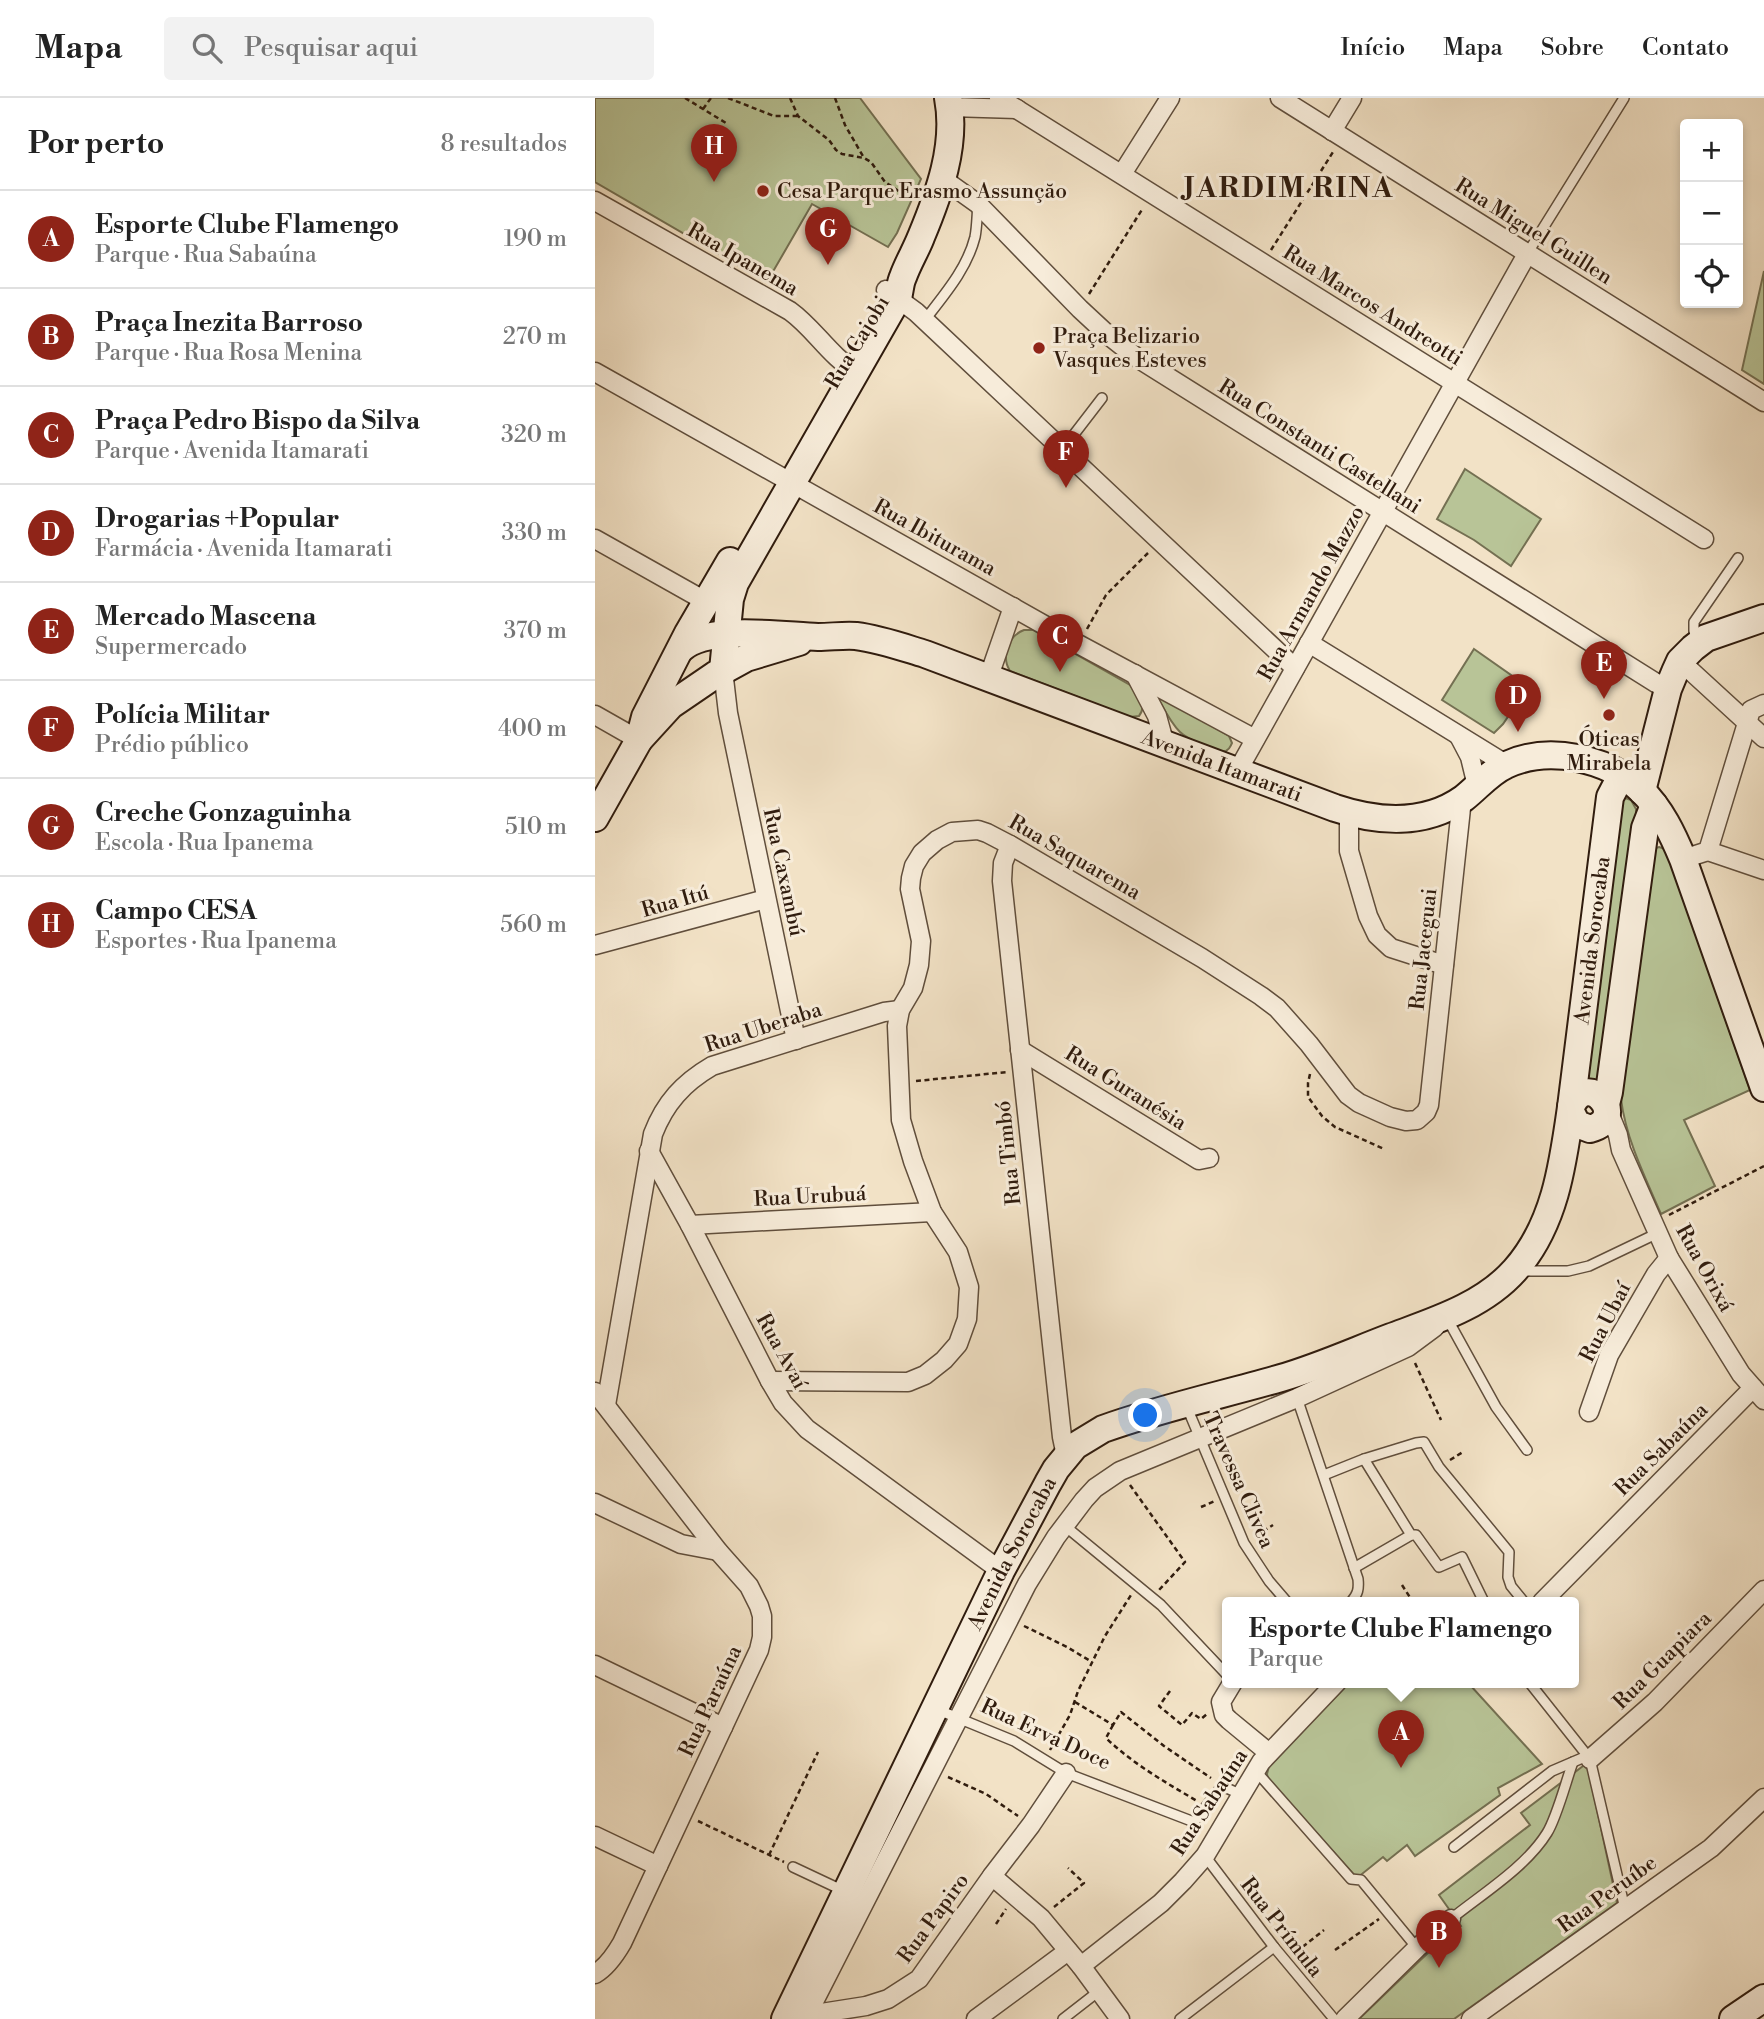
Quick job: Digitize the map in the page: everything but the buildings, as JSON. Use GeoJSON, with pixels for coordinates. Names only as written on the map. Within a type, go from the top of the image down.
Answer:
{"type":"FeatureCollection","features":[{"type":"Feature","properties":{"kind":"main road","name":"Rua Cajobi"},"geometry":{"type":"LineString","coordinates":[[723,670],[721,630],[735,583],[786,480],[896,289],[929,218],[943,179],[949,138],[949,102]]}},
{"type":"Feature","properties":{"kind":"main road","name":"Rua Cajobi"},"geometry":{"type":"LineString","coordinates":[[679,654],[706,602],[786,480]]}},
{"type":"Feature","properties":{"kind":"main road"},"geometry":{"type":"LineString","coordinates":[[639,740],[645,717],[679,654],[690,642],[721,630],[722,610],[706,602]]}},
{"type":"Feature","properties":{"kind":"main road"},"geometry":{"type":"LineString","coordinates":[[1689,652],[1716,635],[1764,618]]}},
{"type":"Feature","properties":{"kind":"main road","name":"Avenida Itamarati"},"geometry":{"type":"LineString","coordinates":[[721,630],[817,637],[854,636],[877,640],[925,654],[1237,772],[1349,813],[1367,817],[1389,820],[1434,812],[1469,792],[1507,765],[1534,757],[1560,755],[1598,764],[1621,776],[1648,798]]}},
{"type":"Feature","properties":{"kind":"main road","name":"Avenida Itamarati"},"geometry":{"type":"LineString","coordinates":[[696,687],[746,658],[817,637]]}},
{"type":"Feature","properties":{"kind":"main road","name":"Avenida Sorocaba"},"geometry":{"type":"LineString","coordinates":[[796,2016],[1014,1578],[1048,1483],[1066,1456],[1085,1439],[1103,1429],[1305,1371],[1446,1316],[1482,1296],[1514,1271],[1526,1256],[1545,1222],[1562,1161],[1590,1115],[1609,1092],[1648,798],[1668,690],[1689,652]]}},
{"type":"Feature","properties":{"kind":"main road"},"geometry":{"type":"LineString","coordinates":[[595,818],[639,740],[671,705],[696,687],[681,676],[679,654]]}},
{"type":"Feature","properties":{"kind":"main road","name":"Avenida Sorocaba"},"geometry":{"type":"LineString","coordinates":[[1590,1115],[1610,797],[1621,776]]}},
{"type":"Feature","properties":{"kind":"main road"},"geometry":{"type":"LineString","coordinates":[[1648,798],[1671,831],[1683,859],[1764,1087]]}},
{"type":"Feature","properties":{"kind":"main road"},"geometry":{"type":"LineString","coordinates":[[1733,2019],[1764,1998]]}},
{"type":"Feature","properties":{"kind":"street","name":"Rua Marcos Andreotti"},"geometry":{"type":"LineString","coordinates":[[999,98],[1704,539]]}},
{"type":"Feature","properties":{"kind":"street"},"geometry":{"type":"LineString","coordinates":[[1122,174],[1170,98]]}},
{"type":"Feature","properties":{"kind":"street","name":"Rua Miguel Guillen"},"geometry":{"type":"LineString","coordinates":[[1280,98],[1764,402]]}},
{"type":"Feature","properties":{"kind":"street"},"geometry":{"type":"LineString","coordinates":[[1337,134],[1352,98]]}},
{"type":"Feature","properties":{"kind":"street"},"geometry":{"type":"LineString","coordinates":[[949,102],[1017,109]]}},
{"type":"Feature","properties":{"kind":"street","name":"Rua Constanti Castellani"},"geometry":{"type":"LineString","coordinates":[[943,179],[978,204],[1080,309],[1136,357],[1668,690]]}},
{"type":"Feature","properties":{"kind":"street","name":"Rua Ipanema"},"geometry":{"type":"LineString","coordinates":[[595,201],[789,311],[850,368]]}},
{"type":"Feature","properties":{"kind":"street","name":"Rua Armando Mazzo"},"geometry":{"type":"LineString","coordinates":[[1237,772],[1528,254]]}},
{"type":"Feature","properties":{"kind":"street"},"geometry":{"type":"LineString","coordinates":[[896,289],[925,321],[1295,668]]}},
{"type":"Feature","properties":{"kind":"street","name":"Rua Ibiturama"},"geometry":{"type":"LineString","coordinates":[[595,372],[1079,644],[1255,739]]}},
{"type":"Feature","properties":{"kind":"street"},"geometry":{"type":"LineString","coordinates":[[595,539],[706,602]]}},
{"type":"Feature","properties":{"kind":"street"},"geometry":{"type":"LineString","coordinates":[[988,679],[1013,607]]}},
{"type":"Feature","properties":{"kind":"street"},"geometry":{"type":"LineString","coordinates":[[1309,643],[1507,765]]}},
{"type":"Feature","properties":{"kind":"street"},"geometry":{"type":"LineString","coordinates":[[1689,652],[1747,724],[1764,738]]}},
{"type":"Feature","properties":{"kind":"street","name":"Rua Caxambú"},"geometry":{"type":"LineString","coordinates":[[723,670],[728,713],[796,1040]]}},
{"type":"Feature","properties":{"kind":"street"},"geometry":{"type":"LineString","coordinates":[[1135,673],[1157,716],[1165,745]]}},
{"type":"Feature","properties":{"kind":"street"},"geometry":{"type":"LineString","coordinates":[[696,687],[712,697],[728,713]]}},
{"type":"Feature","properties":{"kind":"street"},"geometry":{"type":"LineString","coordinates":[[1708,851],[1751,709],[1764,704]]}},
{"type":"Feature","properties":{"kind":"street"},"geometry":{"type":"LineString","coordinates":[[595,715],[639,740]]}},
{"type":"Feature","properties":{"kind":"street"},"geometry":{"type":"LineString","coordinates":[[1459,736],[1470,757],[1469,792]]}},
{"type":"Feature","properties":{"kind":"street","name":"Rua Jaceguai"},"geometry":{"type":"LineString","coordinates":[[1429,1105],[1444,965],[1469,792]]}},
{"type":"Feature","properties":{"kind":"street"},"geometry":{"type":"LineString","coordinates":[[1349,813],[1349,851],[1368,916],[1377,935],[1391,948],[1444,965]]}},
{"type":"Feature","properties":{"kind":"street","name":"Rua Saquarema"},"geometry":{"type":"LineString","coordinates":[[770,1381],[908,1382],[925,1375],[944,1360],[958,1344],[967,1319],[969,1287],[958,1252],[932,1212],[901,1120],[897,1026],[899,1010],[913,988],[919,965],[921,941],[910,889],[914,866],[922,853],[952,832],[978,830],[1010,845],[1202,958],[1261,996],[1277,1008],[1348,1095],[1359,1103],[1406,1121],[1417,1120],[1429,1105]]}},
{"type":"Feature","properties":{"kind":"street","name":"Rua Timbó"},"geometry":{"type":"LineString","coordinates":[[1010,845],[1003,863],[1002,881],[1066,1456]]}},
{"type":"Feature","properties":{"kind":"street"},"geometry":{"type":"LineString","coordinates":[[1683,859],[1708,851],[1764,870]]}},
{"type":"Feature","properties":{"kind":"street","name":"Rua Itú"},"geometry":{"type":"LineString","coordinates":[[595,946],[767,899]]}},
{"type":"Feature","properties":{"kind":"street","name":"Rua Uberaba"},"geometry":{"type":"LineString","coordinates":[[600,1399],[649,1151],[660,1116],[670,1101],[690,1080],[712,1066],[884,1012],[899,1010]]}},
{"type":"Feature","properties":{"kind":"street","name":"Rua Guranésia"},"geometry":{"type":"LineString","coordinates":[[1020,1050],[1199,1160],[1209,1158]]}},
{"type":"Feature","properties":{"kind":"street","name":"Rua Orixá"},"geometry":{"type":"LineString","coordinates":[[1590,1115],[1618,1135],[1621,1150],[1669,1258],[1731,1360],[1758,1394]]}},
{"type":"Feature","properties":{"kind":"street","name":"Rua Avaí"},"geometry":{"type":"LineString","coordinates":[[649,1151],[783,1403],[807,1430],[1014,1578]]}},
{"type":"Feature","properties":{"kind":"street","name":"Rua Urubuá"},"geometry":{"type":"LineString","coordinates":[[690,1225],[932,1212]]}},
{"type":"Feature","properties":{"kind":"street","name":"Rua Ubaí"},"geometry":{"type":"LineString","coordinates":[[1589,1412],[1609,1355],[1656,1274],[1669,1258]]}},
{"type":"Feature","properties":{"kind":"street","name":"Avenida Sorocaba"},"geometry":{"type":"LineString","coordinates":[[855,1897],[932,1770],[946,1714],[1008,1619],[1014,1578],[1065,1526],[1095,1488],[1120,1471],[1297,1398],[1408,1347],[1431,1331],[1446,1316]]}},
{"type":"Feature","properties":{"kind":"street","name":"Rua Sabaúna"},"geometry":{"type":"LineString","coordinates":[[1547,1597],[1758,1394]]}},
{"type":"Feature","properties":{"kind":"street","name":"Rua Paraúna"},"geometry":{"type":"LineString","coordinates":[[595,1974],[613,1958],[622,1943],[759,1650],[763,1627],[759,1606],[748,1586],[600,1399]]}},
{"type":"Feature","properties":{"kind":"street"},"geometry":{"type":"LineString","coordinates":[[595,1503],[681,1544],[718,1551]]}},
{"type":"Feature","properties":{"kind":"street","name":"Rua Guapiara"},"geometry":{"type":"LineString","coordinates":[[1583,1759],[1655,1702],[1764,1590]]}},
{"type":"Feature","properties":{"kind":"street"},"geometry":{"type":"LineString","coordinates":[[595,1665],[723,1727]]}},
{"type":"Feature","properties":{"kind":"street"},"geometry":{"type":"LineString","coordinates":[[1229,1688],[1224,1696],[1222,1709],[1229,1720],[1269,1753]]}},
{"type":"Feature","properties":{"kind":"street","name":"Rua Sabaúna"},"geometry":{"type":"LineString","coordinates":[[1081,1966],[1161,1903],[1183,1881],[1205,1856],[1255,1770],[1331,1688]]}},
{"type":"Feature","properties":{"kind":"street","name":"Rua Papiro"},"geometry":{"type":"LineString","coordinates":[[796,2016],[866,2006],[888,1999],[919,1979],[1066,1773]]}},
{"type":"Feature","properties":{"kind":"street","name":"Rua Peruíbe"},"geometry":{"type":"LineString","coordinates":[[1471,2019],[1711,1848],[1764,1798]]}},
{"type":"Feature","properties":{"kind":"street"},"geometry":{"type":"LineString","coordinates":[[595,1836],[658,1866]]}},
{"type":"Feature","properties":{"kind":"street"},"geometry":{"type":"LineString","coordinates":[[992,1876],[1041,1918],[1121,2019]]}},
{"type":"Feature","properties":{"kind":"street"},"geometry":{"type":"LineString","coordinates":[[1345,2019],[1417,1948],[1451,1919]]}},
{"type":"Feature","properties":{"kind":"street"},"geometry":{"type":"LineString","coordinates":[[976,2019],[1068,1951]]}},
{"type":"Feature","properties":{"kind":"lane"},"geometry":{"type":"LineString","coordinates":[[1528,254],[1624,98]]}},
{"type":"Feature","properties":{"kind":"lane"},"geometry":{"type":"LineString","coordinates":[[925,321],[966,260],[975,236],[978,204]]}},
{"type":"Feature","properties":{"kind":"lane"},"geometry":{"type":"LineString","coordinates":[[1062,450],[1102,398]]}},
{"type":"Feature","properties":{"kind":"lane"},"geometry":{"type":"LineString","coordinates":[[1689,652],[1694,622],[1738,558]]}},
{"type":"Feature","properties":{"kind":"lane"},"geometry":{"type":"LineString","coordinates":[[1514,1271],[1568,1271],[1589,1266],[1656,1228]]}},
{"type":"Feature","properties":{"kind":"lane"},"geometry":{"type":"LineString","coordinates":[[1446,1316],[1496,1407],[1527,1450]]}},
{"type":"Feature","properties":{"kind":"lane"},"geometry":{"type":"LineString","coordinates":[[1297,1398],[1355,1568],[1359,1587],[1354,1597]]}},
{"type":"Feature","properties":{"kind":"lane","name":"Travessa Clivea"},"geometry":{"type":"LineString","coordinates":[[1186,1405],[1244,1543],[1283,1597]]}},
{"type":"Feature","properties":{"kind":"lane"},"geometry":{"type":"LineString","coordinates":[[1324,1475],[1364,1459],[1424,1442],[1439,1467],[1509,1552],[1511,1586],[1520,1597]]}},
{"type":"Feature","properties":{"kind":"lane"},"geometry":{"type":"LineString","coordinates":[[1364,1459],[1411,1535]]}},
{"type":"Feature","properties":{"kind":"lane"},"geometry":{"type":"LineString","coordinates":[[1065,1526],[1152,1598],[1222,1670]]}},
{"type":"Feature","properties":{"kind":"lane"},"geometry":{"type":"LineString","coordinates":[[1355,1568],[1411,1535],[1416,1535],[1439,1567],[1462,1557],[1482,1597]]}},
{"type":"Feature","properties":{"kind":"lane"},"geometry":{"type":"LineString","coordinates":[[1533,1688],[1583,1759],[1625,1909]]}},
{"type":"Feature","properties":{"kind":"lane","name":"Rua Erva Doce"},"geometry":{"type":"LineString","coordinates":[[946,1714],[1014,1741],[1066,1773],[1194,1822],[1222,1786]]}},
{"type":"Feature","properties":{"kind":"lane"},"geometry":{"type":"LineString","coordinates":[[1454,1847],[1552,1771],[1583,1759]]}},
{"type":"Feature","properties":{"kind":"lane"},"geometry":{"type":"LineString","coordinates":[[1451,1919],[1517,1866],[1537,1846],[1549,1830],[1583,1759]]}},
{"type":"Feature","properties":{"kind":"lane"},"geometry":{"type":"LineString","coordinates":[[1255,1770],[1351,1879],[1361,1880],[1417,1948]]}},
{"type":"Feature","properties":{"kind":"lane"},"geometry":{"type":"LineString","coordinates":[[1222,1786],[1240,1794]]}},
{"type":"Feature","properties":{"kind":"lane","name":"Rua Prímula"},"geometry":{"type":"LineString","coordinates":[[1205,1856],[1333,2019]]}},
{"type":"Feature","properties":{"kind":"lane"},"geometry":{"type":"LineString","coordinates":[[793,1867],[855,1897]]}},
{"type":"Feature","properties":{"kind":"lane"},"geometry":{"type":"LineString","coordinates":[[1180,2019],[1274,1947]]}},
{"type":"Feature","properties":{"kind":"lane"},"geometry":{"type":"LineString","coordinates":[[1063,2019],[1099,1991]]}},
{"type":"Feature","properties":{"kind":"path"},"geometry":{"type":"LineString","coordinates":[[685,98],[726,123]]}},
{"type":"Feature","properties":{"kind":"path"},"geometry":{"type":"LineString","coordinates":[[728,98],[774,116],[798,116]]}},
{"type":"Feature","properties":{"kind":"path"},"geometry":{"type":"LineString","coordinates":[[790,98],[798,116],[842,153],[865,158]]}},
{"type":"Feature","properties":{"kind":"path"},"geometry":{"type":"LineString","coordinates":[[835,98],[845,125],[865,158],[885,182],[909,198]]}},
{"type":"Feature","properties":{"kind":"path"},"geometry":{"type":"LineString","coordinates":[[703,109],[710,99]]}},
{"type":"Feature","properties":{"kind":"path"},"geometry":{"type":"LineString","coordinates":[[1263,263],[1337,134]]}},
{"type":"Feature","properties":{"kind":"path"},"geometry":{"type":"LineString","coordinates":[[1080,309],[1152,194]]}},
{"type":"Feature","properties":{"kind":"path"},"geometry":{"type":"LineString","coordinates":[[1079,644],[1106,595],[1160,541]]}},
{"type":"Feature","properties":{"kind":"path"},"geometry":{"type":"LineString","coordinates":[[1316,1054],[1308,1083],[1308,1097],[1322,1116],[1335,1127],[1384,1149]]}},
{"type":"Feature","properties":{"kind":"path"},"geometry":{"type":"LineString","coordinates":[[899,1082],[1022,1071]]}},
{"type":"Feature","properties":{"kind":"path"},"geometry":{"type":"LineString","coordinates":[[1656,1228],[1764,1166]]}},
{"type":"Feature","properties":{"kind":"path"},"geometry":{"type":"LineString","coordinates":[[1408,1347],[1441,1420]]}},
{"type":"Feature","properties":{"kind":"path"},"geometry":{"type":"LineString","coordinates":[[1439,1467],[1463,1452]]}},
{"type":"Feature","properties":{"kind":"path"},"geometry":{"type":"LineString","coordinates":[[1120,1471],[1185,1562],[1152,1598]]}},
{"type":"Feature","properties":{"kind":"path"},"geometry":{"type":"LineString","coordinates":[[1244,1543],[1273,1525]]}},
{"type":"Feature","properties":{"kind":"path"},"geometry":{"type":"LineString","coordinates":[[1402,1585],[1410,1597]]}},
{"type":"Feature","properties":{"kind":"path"},"geometry":{"type":"LineString","coordinates":[[1045,1759],[1070,1715],[1078,1690],[1105,1636],[1136,1586]]}},
{"type":"Feature","properties":{"kind":"path"},"geometry":{"type":"LineString","coordinates":[[1008,1619],[1092,1662]]}},
{"type":"Feature","properties":{"kind":"path"},"geometry":{"type":"LineString","coordinates":[[1170,1691],[1159,1706],[1182,1724],[1192,1713],[1202,1719],[1211,1709],[1222,1709]]}},
{"type":"Feature","properties":{"kind":"path"},"geometry":{"type":"LineString","coordinates":[[1075,1702],[1113,1724]]}},
{"type":"Feature","properties":{"kind":"path"},"geometry":{"type":"LineString","coordinates":[[1206,1806],[1159,1778],[1118,1750],[1106,1738],[1121,1712],[1222,1786]]}},
{"type":"Feature","properties":{"kind":"path"},"geometry":{"type":"LineString","coordinates":[[769,1855],[818,1752]]}},
{"type":"Feature","properties":{"kind":"path"},"geometry":{"type":"LineString","coordinates":[[932,1770],[986,1794],[1031,1825]]}},
{"type":"Feature","properties":{"kind":"path"},"geometry":{"type":"LineString","coordinates":[[683,1814],[793,1867]]}},
{"type":"Feature","properties":{"kind":"path"},"geometry":{"type":"LineString","coordinates":[[1041,1918],[1084,1883],[1068,1868]]}},
{"type":"Feature","properties":{"kind":"path"},"geometry":{"type":"LineString","coordinates":[[1335,1950],[1366,1930],[1387,1912]]}},
{"type":"Feature","properties":{"kind":"path"},"geometry":{"type":"LineString","coordinates":[[1285,1960],[1324,1930]]}},
{"type":"Feature","properties":{"kind":"green space","name":"Cesa Parque Erasmo Assunçăo"},"geometry":{"type":"Polygon","coordinates":[[[595,98],[860,98],[921,179],[888,247],[812,204],[767,282],[595,182],[595,98]]]}},
{"type":"Feature","properties":{"kind":"green space"},"geometry":{"type":"Polygon","coordinates":[[[1764,271],[1764,384],[1742,370],[1764,271]]]}},
{"type":"Feature","properties":{"kind":"green space"},"geometry":{"type":"Polygon","coordinates":[[[1465,469],[1541,519],[1511,566],[1474,540],[1437,519],[1465,469]]]}},
{"type":"Feature","properties":{"kind":"green space"},"geometry":{"type":"Polygon","coordinates":[[[1024,630],[1033,630],[1130,685],[1142,704],[1139,716],[1130,717],[1010,671],[1006,653],[1010,642],[1024,630]]]}},
{"type":"Feature","properties":{"kind":"green space"},"geometry":{"type":"Polygon","coordinates":[[[1474,649],[1528,687],[1494,733],[1442,700],[1474,649]]]}},
{"type":"Feature","properties":{"kind":"green space"},"geometry":{"type":"Polygon","coordinates":[[[1160,696],[1229,736],[1232,743],[1229,749],[1216,750],[1183,735],[1168,717],[1159,700],[1160,696]]]}},
{"type":"Feature","properties":{"kind":"green space"},"geometry":{"type":"Polygon","coordinates":[[[1622,799],[1631,800],[1636,815],[1601,1090],[1581,1087],[1622,799]]]}},
{"type":"Feature","properties":{"kind":"green space"},"geometry":{"type":"Polygon","coordinates":[[[1653,849],[1665,849],[1668,855],[1750,1090],[1684,1120],[1715,1186],[1661,1214],[1632,1143],[1623,1114],[1621,1095],[1622,1065],[1653,849]]]}},
{"type":"Feature","properties":{"kind":"green space"},"geometry":{"type":"Polygon","coordinates":[[[1344,1688],[1473,1688],[1542,1764],[1498,1788],[1500,1795],[1415,1856],[1407,1845],[1387,1861],[1383,1857],[1357,1878],[1268,1779],[1269,1766],[1344,1688]]]}},
{"type":"Feature","properties":{"kind":"green space"},"geometry":{"type":"Polygon","coordinates":[[[1587,1763],[1617,1903],[1454,2019],[1359,2019],[1432,1949],[1461,1926],[1439,1895],[1530,1825],[1521,1813],[1587,1763]]]}},
{"type":"Feature","properties":{"kind":"place","name":"Campo CESA"},"geometry":{"type":"Point","coordinates":[714,182]}},
{"type":"Feature","properties":{"kind":"place","name":"Cesa Parque Erasmo Assunçăo"},"geometry":{"type":"Point","coordinates":[763,191]}},
{"type":"Feature","properties":{"kind":"place","name":"Creche Gonzaguinha"},"geometry":{"type":"Point","coordinates":[828,265]}},
{"type":"Feature","properties":{"kind":"place","name":"Praça Belizario Vasques Esteves"},"geometry":{"type":"Point","coordinates":[1039,348]}},
{"type":"Feature","properties":{"kind":"place","name":"Polícia Militar"},"geometry":{"type":"Point","coordinates":[1066,488]}},
{"type":"Feature","properties":{"kind":"place","name":"Praça Pedro Bispo da Silva"},"geometry":{"type":"Point","coordinates":[1060,672]}},
{"type":"Feature","properties":{"kind":"place","name":"Mercado Mascena"},"geometry":{"type":"Point","coordinates":[1604,699]}},
{"type":"Feature","properties":{"kind":"place","name":"Óticas Mirabela"},"geometry":{"type":"Point","coordinates":[1609,715]}},
{"type":"Feature","properties":{"kind":"place","name":"Drogarias +Popular"},"geometry":{"type":"Point","coordinates":[1518,732]}},
{"type":"Feature","properties":{"kind":"place","name":"Esporte Clube Flamengo"},"geometry":{"type":"Point","coordinates":[1401,1768]}},
{"type":"Feature","properties":{"kind":"place","name":"Praça Inezita Barroso"},"geometry":{"type":"Point","coordinates":[1439,1968]}},
{"type":"Feature","properties":{"kind":"district","name":"JARDIM RINA"},"geometry":{"type":"Point","coordinates":[1289,187]}}]}
